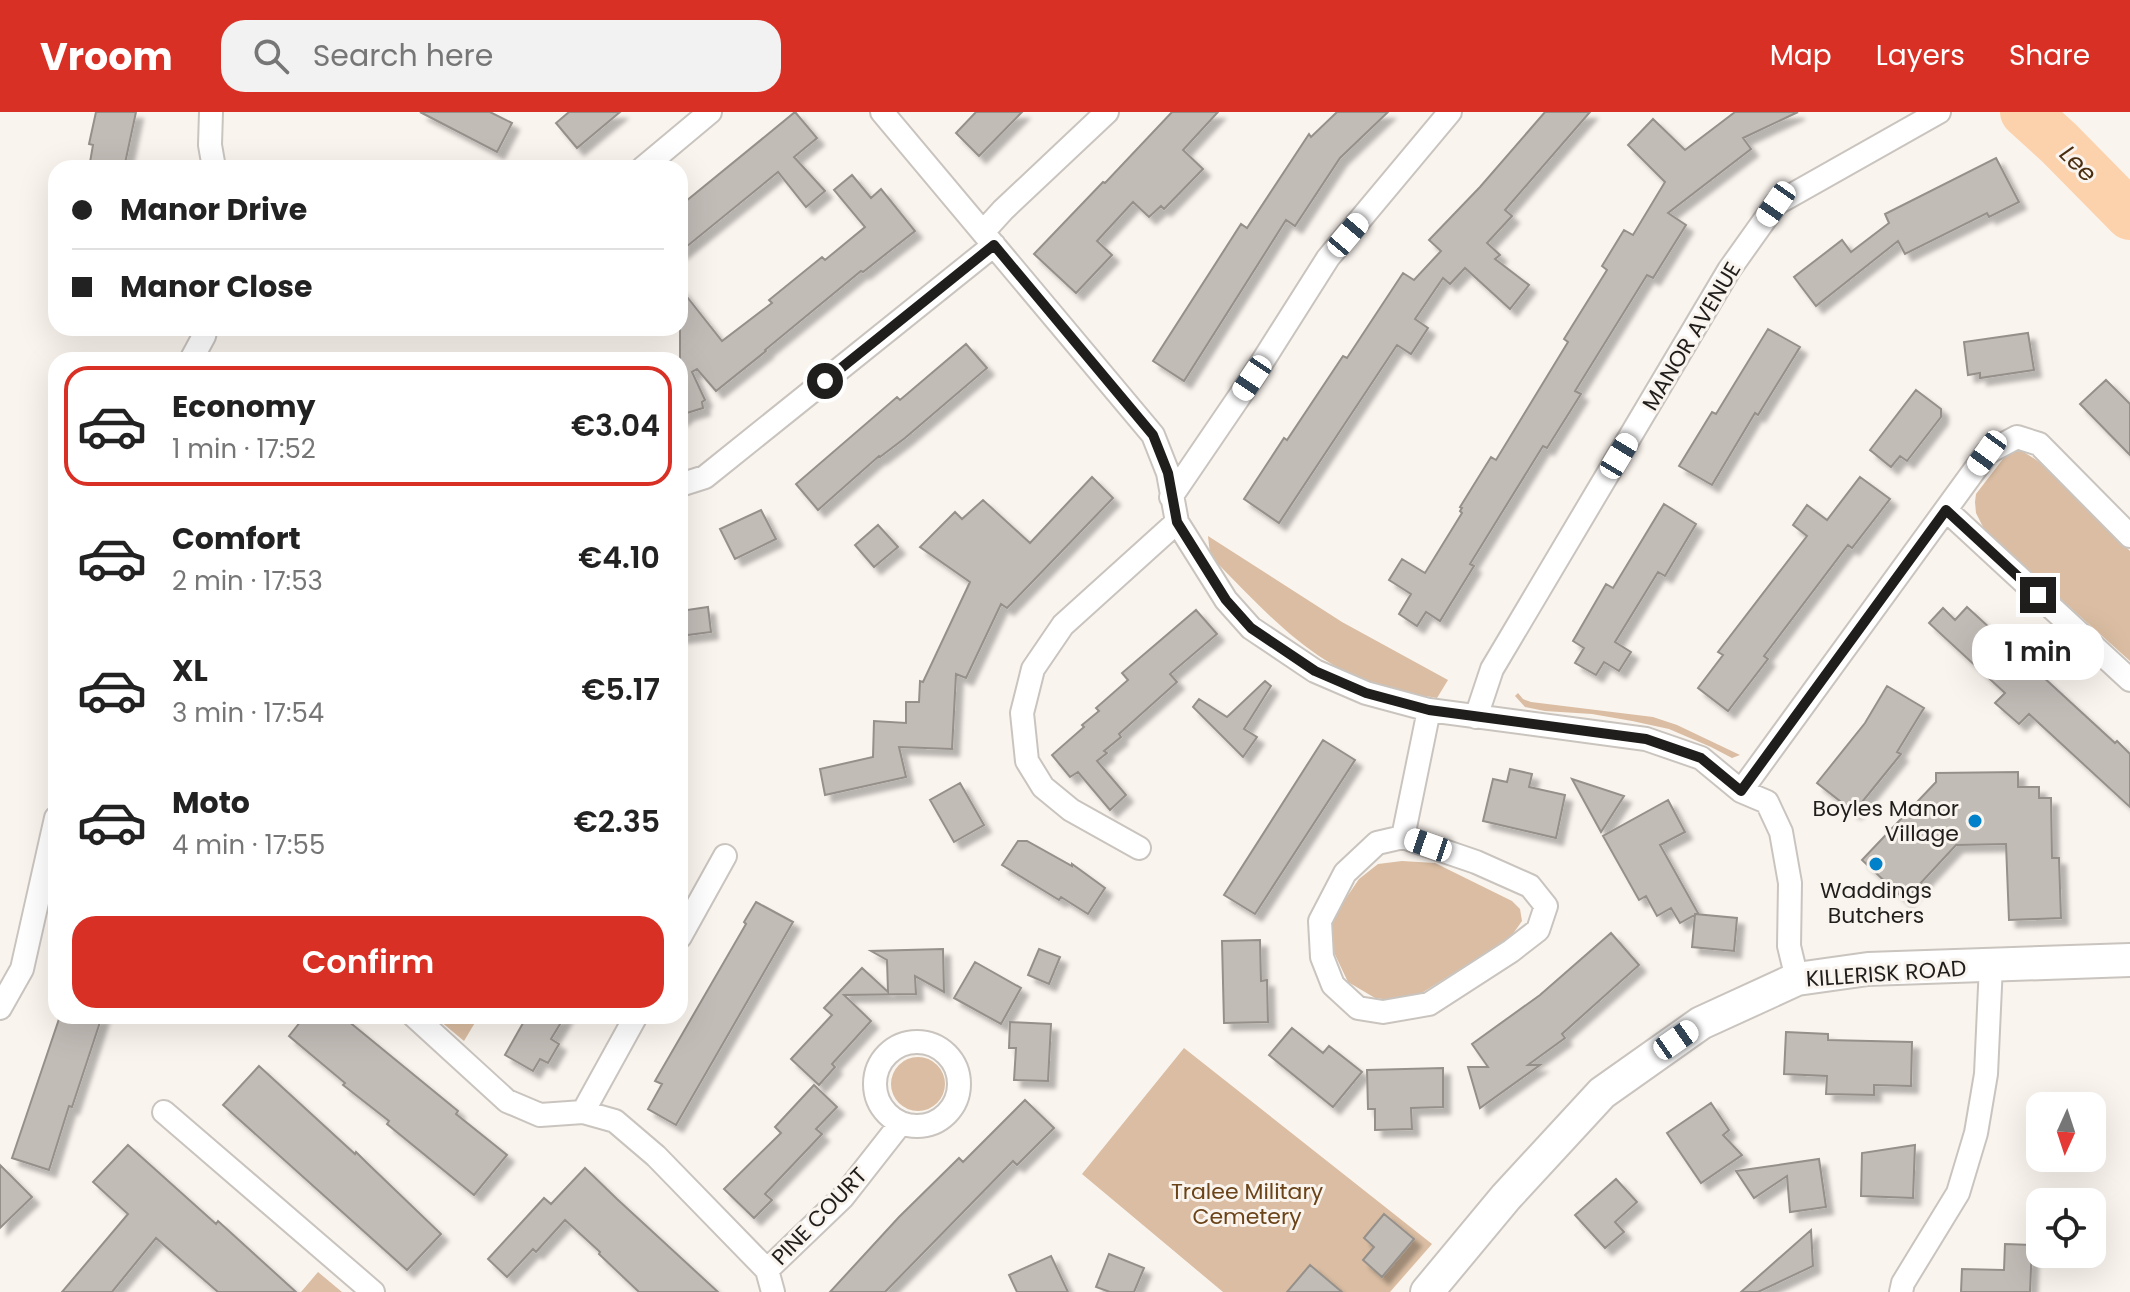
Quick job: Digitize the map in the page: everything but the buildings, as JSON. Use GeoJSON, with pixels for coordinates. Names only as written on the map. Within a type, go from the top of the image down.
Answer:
{"type":"FeatureCollection","features":[{"type":"Feature","properties":{"kind":"main road","name":"KILLERISK ROAD"},"geometry":{"type":"LineString","coordinates":[[1427,1292],[1506,1197],[1602,1093],[1701,1023],[1797,979],[1868,969],[2130,960]]}},
{"type":"Feature","properties":{"kind":"street"},"geometry":{"type":"LineString","coordinates":[[211,112],[213,160]]}},
{"type":"Feature","properties":{"kind":"street"},"geometry":{"type":"LineString","coordinates":[[653,160],[710,112]]}},
{"type":"Feature","properties":{"kind":"street"},"geometry":{"type":"LineString","coordinates":[[882,112],[1153,435],[1168,473],[1177,522],[1226,600],[1251,628],[1315,671],[1366,693],[1429,710],[1646,739],[1701,758],[1741,791],[1767,802],[1781,832],[1790,883],[1789,946],[1797,979]]}},
{"type":"Feature","properties":{"kind":"street"},"geometry":{"type":"LineString","coordinates":[[688,482],[705,477],[989,238],[1003,210],[1107,112]]}},
{"type":"Feature","properties":{"kind":"street"},"geometry":{"type":"LineString","coordinates":[[1171,497],[1328,258],[1450,112]]}},
{"type":"Feature","properties":{"kind":"street","name":"MANOR AVENUE"},"geometry":{"type":"LineString","coordinates":[[1476,717],[1492,669],[1729,270],[1776,204],[1939,112]]}},
{"type":"Feature","properties":{"kind":"street"},"geometry":{"type":"LineString","coordinates":[[1741,791],[1987,453],[2017,437],[2039,444],[2130,536]]}},
{"type":"Feature","properties":{"kind":"street"},"geometry":{"type":"LineString","coordinates":[[1946,510],[2130,680]]}},
{"type":"Feature","properties":{"kind":"street"},"geometry":{"type":"LineString","coordinates":[[1139,848],[1071,810],[1043,787],[1027,761],[1022,713],[1033,669],[1063,625],[1177,522]]}},
{"type":"Feature","properties":{"kind":"street"},"geometry":{"type":"LineString","coordinates":[[1403,837],[1429,710]]}},
{"type":"Feature","properties":{"kind":"street"},"geometry":{"type":"LineString","coordinates":[[1403,837],[1476,862],[1530,886],[1546,906],[1538,930],[1429,1004],[1383,1012],[1358,1008],[1333,985],[1322,957],[1320,921],[1345,873],[1377,843],[1403,837]]}},
{"type":"Feature","properties":{"kind":"street"},"geometry":{"type":"LineString","coordinates":[[688,923],[725,856]]}},
{"type":"Feature","properties":{"kind":"street"},"geometry":{"type":"LineString","coordinates":[[0,1008],[22,969],[48,878]]}},
{"type":"Feature","properties":{"kind":"street"},"geometry":{"type":"LineString","coordinates":[[1901,1292],[1903,1283],[1958,1193],[1976,1133],[1986,1074],[1991,965]]}},
{"type":"Feature","properties":{"kind":"street"},"geometry":{"type":"LineString","coordinates":[[423,1024],[507,1101],[540,1115],[583,1112],[615,1121],[646,1147],[770,1281]]}},
{"type":"Feature","properties":{"kind":"street"},"geometry":{"type":"LineString","coordinates":[[583,1112],[632,1024]]}},
{"type":"Feature","properties":{"kind":"street"},"geometry":{"type":"LineString","coordinates":[[164,1112],[373,1292]]}},
{"type":"Feature","properties":{"kind":"street","name":"PINE COURT"},"geometry":{"type":"LineString","coordinates":[[770,1281],[843,1197],[901,1123]]}},
{"type":"Feature","properties":{"kind":"green space"},"geometry":{"type":"Polygon","coordinates":[[[2018,450],[2060,480],[2130,551],[2130,661],[1985,531],[1976,513],[1976,494],[2006,455],[2018,450]]]}},
{"type":"Feature","properties":{"kind":"green space"},"geometry":{"type":"Polygon","coordinates":[[[1208,536],[1342,622],[1448,680],[1437,698],[1399,692],[1367,682],[1319,656],[1258,605],[1219,565],[1210,554],[1208,536]]]}},
{"type":"Feature","properties":{"kind":"green space"},"geometry":{"type":"Polygon","coordinates":[[[1518,693],[1531,702],[1653,717],[1740,755],[1732,758],[1669,729],[1592,714],[1525,707],[1515,696],[1518,693]]]}},
{"type":"Feature","properties":{"kind":"green space"},"geometry":{"type":"Polygon","coordinates":[[[1402,861],[1435,863],[1512,901],[1520,909],[1522,921],[1510,938],[1412,999],[1397,1001],[1375,998],[1348,982],[1329,942],[1332,919],[1359,879],[1378,864],[1402,861]]]}},
{"type":"Feature","properties":{"kind":"green space"},"geometry":{"type":"Polygon","coordinates":[[[444,1024],[474,1024],[464,1041],[444,1024]]]}},
{"type":"Feature","properties":{"kind":"green space","name":"Tralee Military Cemetery"},"geometry":{"type":"Polygon","coordinates":[[[1184,1048],[1432,1244],[1390,1292],[1223,1292],[1082,1174],[1184,1048]]]}},
{"type":"Feature","properties":{"kind":"green space"},"geometry":{"type":"Polygon","coordinates":[[[918,1057],[929,1059],[937,1065],[943,1073],[943,1095],[937,1103],[929,1109],[918,1111],[907,1109],[899,1103],[893,1095],[891,1084],[893,1073],[899,1065],[907,1059],[918,1057]]]}},
{"type":"Feature","properties":{"kind":"green space"},"geometry":{"type":"Polygon","coordinates":[[[318,1272],[342,1292],[301,1292],[318,1272]]]}},
{"type":"Feature","properties":{"kind":"waterway","name":"Lee"},"geometry":{"type":"LineString","coordinates":[[2025,112],[2130,215]]}},
{"type":"Feature","properties":{"kind":"place","name":"Boyles Manor Village"},"geometry":{"type":"Point","coordinates":[1975,821]}},
{"type":"Feature","properties":{"kind":"place","name":"Waddings Butchers"},"geometry":{"type":"Point","coordinates":[1876,864]}},
{"type":"Feature","properties":{"kind":"route"},"geometry":{"type":"LineString","coordinates":[[825,381],[994,245],[1153,435],[1168,473],[1177,522],[1226,600],[1251,628],[1315,671],[1366,693],[1429,710],[1646,739],[1701,758],[1741,791],[1946,510],[2038,595]]}}]}
